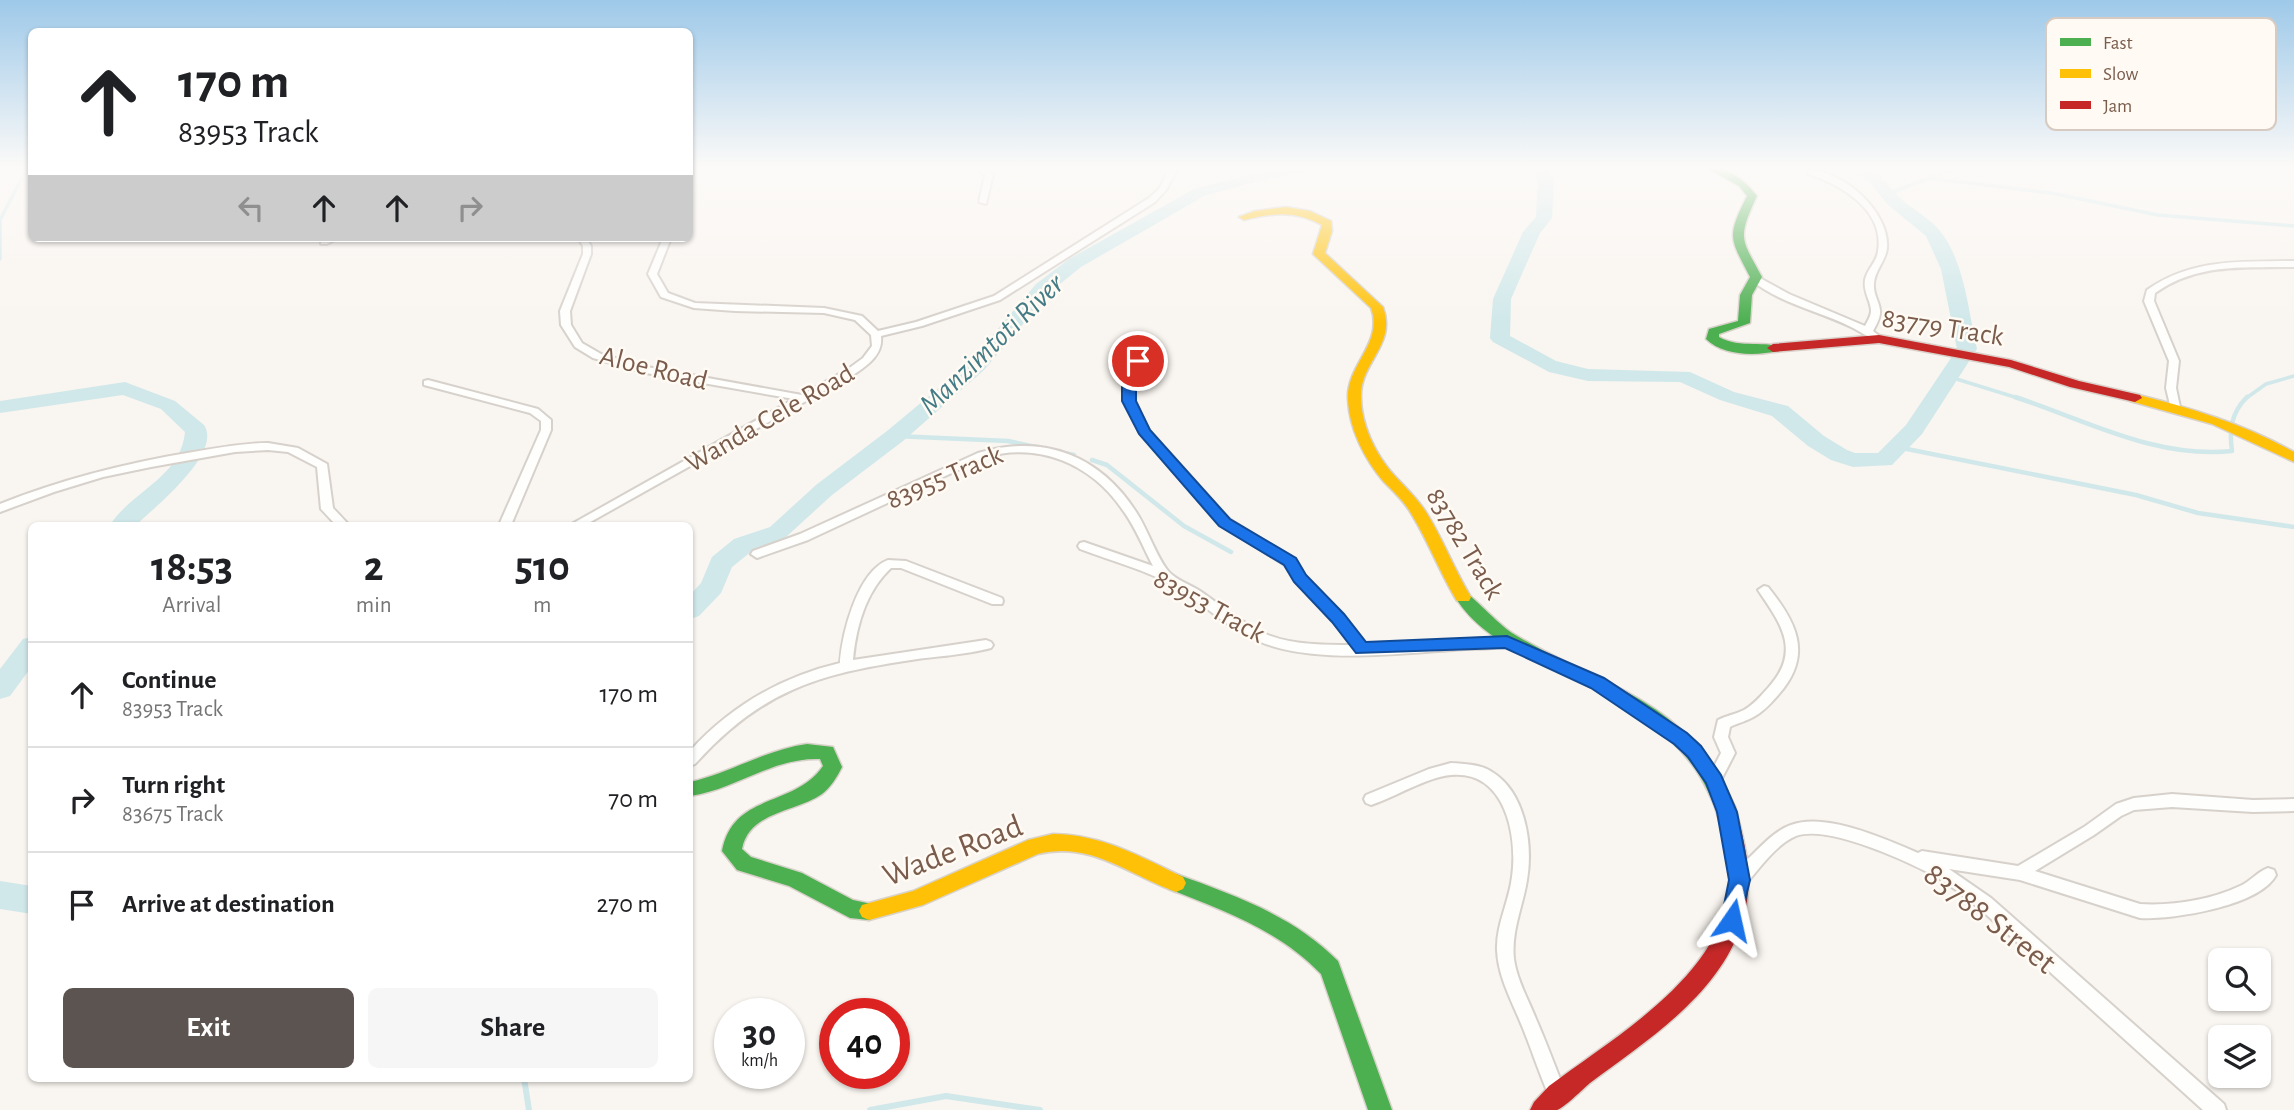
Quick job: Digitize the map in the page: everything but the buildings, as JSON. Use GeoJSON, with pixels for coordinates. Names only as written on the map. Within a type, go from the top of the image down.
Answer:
{"type":"FeatureCollection","features":[{"type":"Feature","properties":{"kind":"street"},"geometry":{"type":"LineString","coordinates":[[877,334],[949,314],[1000,295],[1120,220]]}},
{"type":"Feature","properties":{"kind":"street","name":"83782 Track"},"geometry":{"type":"LineString","coordinates":[[1322,220],[1327,223],[1328,230],[1320,243],[1319,254],[1373,304],[1384,324],[1354,392],[1356,410],[1374,457],[1419,512],[1468,604],[1507,642],[1574,671],[1661,725],[1695,751],[1714,780],[1727,812],[1739,880],[1732,920],[1721,944],[1689,987],[1671,1005],[1557,1094],[1542,1110]]}},
{"type":"Feature","properties":{"kind":"street"},"geometry":{"type":"LineString","coordinates":[[1741,220],[1738,237],[1740,251],[1755,273],[1755,279],[1786,296],[1874,335],[1876,312],[1869,293],[1870,276],[1883,252],[1879,226],[1875,220]]}},
{"type":"Feature","properties":{"kind":"street","name":"Aloe Road"},"geometry":{"type":"LineString","coordinates":[[584,242],[587,254],[565,311],[566,325],[578,345],[597,356],[646,370],[804,398]]}},
{"type":"Feature","properties":{"kind":"street","name":"Wanda Cele Road"},"geometry":{"type":"LineString","coordinates":[[581,522],[804,398],[866,361],[877,347],[874,328],[860,318],[822,309],[713,308],[689,306],[672,300],[658,289],[653,281],[657,254],[664,242]]}},
{"type":"Feature","properties":{"kind":"street"},"geometry":{"type":"LineString","coordinates":[[2175,407],[2171,388],[2174,361],[2149,301],[2150,292],[2164,280],[2203,268],[2239,263],[2294,264]]}},
{"type":"Feature","properties":{"kind":"street","name":"83779 Track"},"geometry":{"type":"LineString","coordinates":[[1755,279],[1746,295],[1744,323],[1713,332],[1712,338],[1724,347],[1753,350],[1874,335],[2011,364],[2075,384],[2175,407],[2244,429],[2294,458]]}},
{"type":"Feature","properties":{"kind":"street"},"geometry":{"type":"LineString","coordinates":[[1138,361],[1129,377],[1129,401],[1144,431],[1225,522],[1290,562],[1300,579],[1338,618],[1362,648]]}},
{"type":"Feature","properties":{"kind":"street"},"geometry":{"type":"LineString","coordinates":[[428,383],[534,411],[546,420],[546,430],[506,522]]}},
{"type":"Feature","properties":{"kind":"street"},"geometry":{"type":"LineString","coordinates":[[0,508],[64,483],[141,463],[266,447],[289,449],[306,455],[323,466],[327,509],[340,522]]}},
{"type":"Feature","properties":{"kind":"street","name":"83955 Track"},"geometry":{"type":"LineString","coordinates":[[757,554],[804,537],[982,454],[1014,447],[1046,450],[1094,472],[1127,505],[1164,575]]}},
{"type":"Feature","properties":{"kind":"street","name":"83953 Track"},"geometry":{"type":"LineString","coordinates":[[1084,546],[1164,575],[1261,637],[1279,643],[1315,648],[1362,648],[1507,642]]}},
{"type":"Feature","properties":{"kind":"street"},"geometry":{"type":"LineString","coordinates":[[846,668],[849,637],[855,617],[869,588],[888,564],[902,564],[997,601]]}},
{"type":"Feature","properties":{"kind":"street"},"geometry":{"type":"LineString","coordinates":[[1714,780],[1728,753],[1720,731],[1723,724],[1755,708],[1782,683],[1791,666],[1794,650],[1787,621],[1764,590]]}},
{"type":"Feature","properties":{"kind":"street"},"geometry":{"type":"LineString","coordinates":[[693,757],[733,720],[766,696],[806,678],[846,668],[986,645]]}},
{"type":"Feature","properties":{"kind":"street","name":"Wade Road"},"geometry":{"type":"LineString","coordinates":[[693,788],[719,784],[788,750],[814,748],[826,752],[833,767],[831,774],[813,790],[763,812],[741,827],[732,842],[732,853],[737,860],[755,868],[795,878],[846,909],[865,911],[905,902],[1054,841],[1091,847],[1292,933],[1316,951],[1330,968],[1380,1110]]}},
{"type":"Feature","properties":{"kind":"street"},"geometry":{"type":"LineString","coordinates":[[1371,799],[1448,769],[1475,772],[1503,787],[1511,801],[1518,825],[1522,857],[1520,877],[1506,931],[1505,959],[1557,1094]]}},
{"type":"Feature","properties":{"kind":"street"},"geometry":{"type":"LineString","coordinates":[[2020,873],[2097,825],[2112,812],[2133,804],[2173,801],[2254,808],[2294,805]]}},
{"type":"Feature","properties":{"kind":"street","name":"83788 Street"},"geometry":{"type":"LineString","coordinates":[[1739,880],[1778,839],[1797,829],[1808,827],[1867,841],[1914,858],[1943,873],[1985,903],[2217,1110]]}},
{"type":"Feature","properties":{"kind":"street"},"geometry":{"type":"LineString","coordinates":[[1914,858],[2020,873],[2155,914],[2224,899],[2248,890],[2268,875]]}},
{"type":"Feature","properties":{"kind":"waterway"},"geometry":{"type":"LineString","coordinates":[[0,220],[0,259]]}},
{"type":"Feature","properties":{"kind":"waterway","name":"Manzimtoti River"},"geometry":{"type":"LineString","coordinates":[[693,607],[712,587],[721,563],[743,545],[778,532],[824,490],[895,436],[977,366],[1043,288],[1075,263],[1151,220]]}},
{"type":"Feature","properties":{"kind":"waterway","name":"Manzimtoti River"},"geometry":{"type":"LineString","coordinates":[[1542,220],[1532,232],[1502,299],[1500,338],[1549,366],[1588,375],[1683,376],[1727,396],[1780,411],[1816,441],[1853,460],[1884,460],[1914,429],[1967,349],[1950,269],[1933,233],[1917,220]]}},
{"type":"Feature","properties":{"kind":"waterway"},"geometry":{"type":"LineString","coordinates":[[2217,220],[2294,226]]}},
{"type":"Feature","properties":{"kind":"waterway"},"geometry":{"type":"LineString","coordinates":[[2246,398],[2266,384],[2294,376]]}},
{"type":"Feature","properties":{"kind":"waterway"},"geometry":{"type":"LineString","coordinates":[[1950,377],[2017,398]]}},
{"type":"Feature","properties":{"kind":"waterway","name":"Manzimtoti River"},"geometry":{"type":"LineString","coordinates":[[0,407],[125,388],[168,405],[196,430],[195,443],[180,469],[125,522]]}},
{"type":"Feature","properties":{"kind":"waterway"},"geometry":{"type":"LineString","coordinates":[[2017,398],[2121,436],[2176,449],[2203,452],[2232,451],[2232,422],[2237,409],[2246,398]]}},
{"type":"Feature","properties":{"kind":"waterway"},"geometry":{"type":"LineString","coordinates":[[895,436],[1008,441],[1074,455]]}},
{"type":"Feature","properties":{"kind":"waterway"},"geometry":{"type":"LineString","coordinates":[[1897,447],[2136,495],[2198,513],[2294,527]]}},
{"type":"Feature","properties":{"kind":"waterway"},"geometry":{"type":"LineString","coordinates":[[1092,460],[1107,465],[1184,526],[1231,552]]}},
{"type":"Feature","properties":{"kind":"waterway","name":"Manzimtoti River"},"geometry":{"type":"LineString","coordinates":[[0,689],[28,651]]}},
{"type":"Feature","properties":{"kind":"waterway","name":"Manzimtoti River"},"geometry":{"type":"LineString","coordinates":[[0,895],[28,899]]}},
{"type":"Feature","properties":{"kind":"waterway"},"geometry":{"type":"LineString","coordinates":[[525,1082],[529,1110]]}},
{"type":"Feature","properties":{"kind":"waterway"},"geometry":{"type":"LineString","coordinates":[[870,1110],[946,1096],[1040,1110]]}},
{"type":"Feature","properties":{"kind":"traffic: fast"},"geometry":{"type":"LineString","coordinates":[[1742,220],[1739,245],[1756,277],[1746,295],[1744,323],[1713,332],[1712,339],[1734,348],[1773,348]]}},
{"type":"Feature","properties":{"kind":"traffic: fast"},"geometry":{"type":"LineString","coordinates":[[1463,597],[1487,624],[1501,634],[1623,697],[1666,726],[1701,762],[1725,807]]}},
{"type":"Feature","properties":{"kind":"traffic: fast"},"geometry":{"type":"LineString","coordinates":[[693,788],[725,780],[789,754],[826,752],[833,767],[821,783],[811,791],[750,819],[734,838],[732,851],[744,864],[795,879],[850,909],[869,911]]}},
{"type":"Feature","properties":{"kind":"traffic: fast"},"geometry":{"type":"LineString","coordinates":[[1176,883],[1238,907],[1279,927],[1315,952],[1330,968],[1380,1110]]}},
{"type":"Feature","properties":{"kind":"traffic: slow"},"geometry":{"type":"LineString","coordinates":[[1322,220],[1327,223],[1327,231],[1319,254],[1377,307],[1381,319],[1377,341],[1355,384],[1355,405],[1367,446],[1377,464],[1418,511],[1463,597]]}},
{"type":"Feature","properties":{"kind":"traffic: slow"},"geometry":{"type":"LineString","coordinates":[[2135,398],[2217,421],[2294,458]]}},
{"type":"Feature","properties":{"kind":"traffic: slow"},"geometry":{"type":"LineString","coordinates":[[869,911],[916,899],[1035,846],[1053,842],[1089,845],[1125,858],[1176,883]]}},
{"type":"Feature","properties":{"kind":"traffic: jam"},"geometry":{"type":"LineString","coordinates":[[1773,348],[1879,339],[2011,364],[2075,384],[2135,398]]}},
{"type":"Feature","properties":{"kind":"traffic: jam"},"geometry":{"type":"LineString","coordinates":[[1542,1110],[1557,1094],[1669,1008],[1695,982],[1716,954],[1731,924],[1739,892],[1738,860],[1725,807]]}},
{"type":"Feature","properties":{"kind":"route"},"geometry":{"type":"LineString","coordinates":[[1138,361],[1129,377],[1129,401],[1136,419],[1163,456],[1225,522],[1290,562],[1300,579],[1338,618],[1362,648],[1507,642],[1597,683],[1680,738],[1695,751],[1714,780],[1727,812],[1739,880],[1732,920]]}}]}
